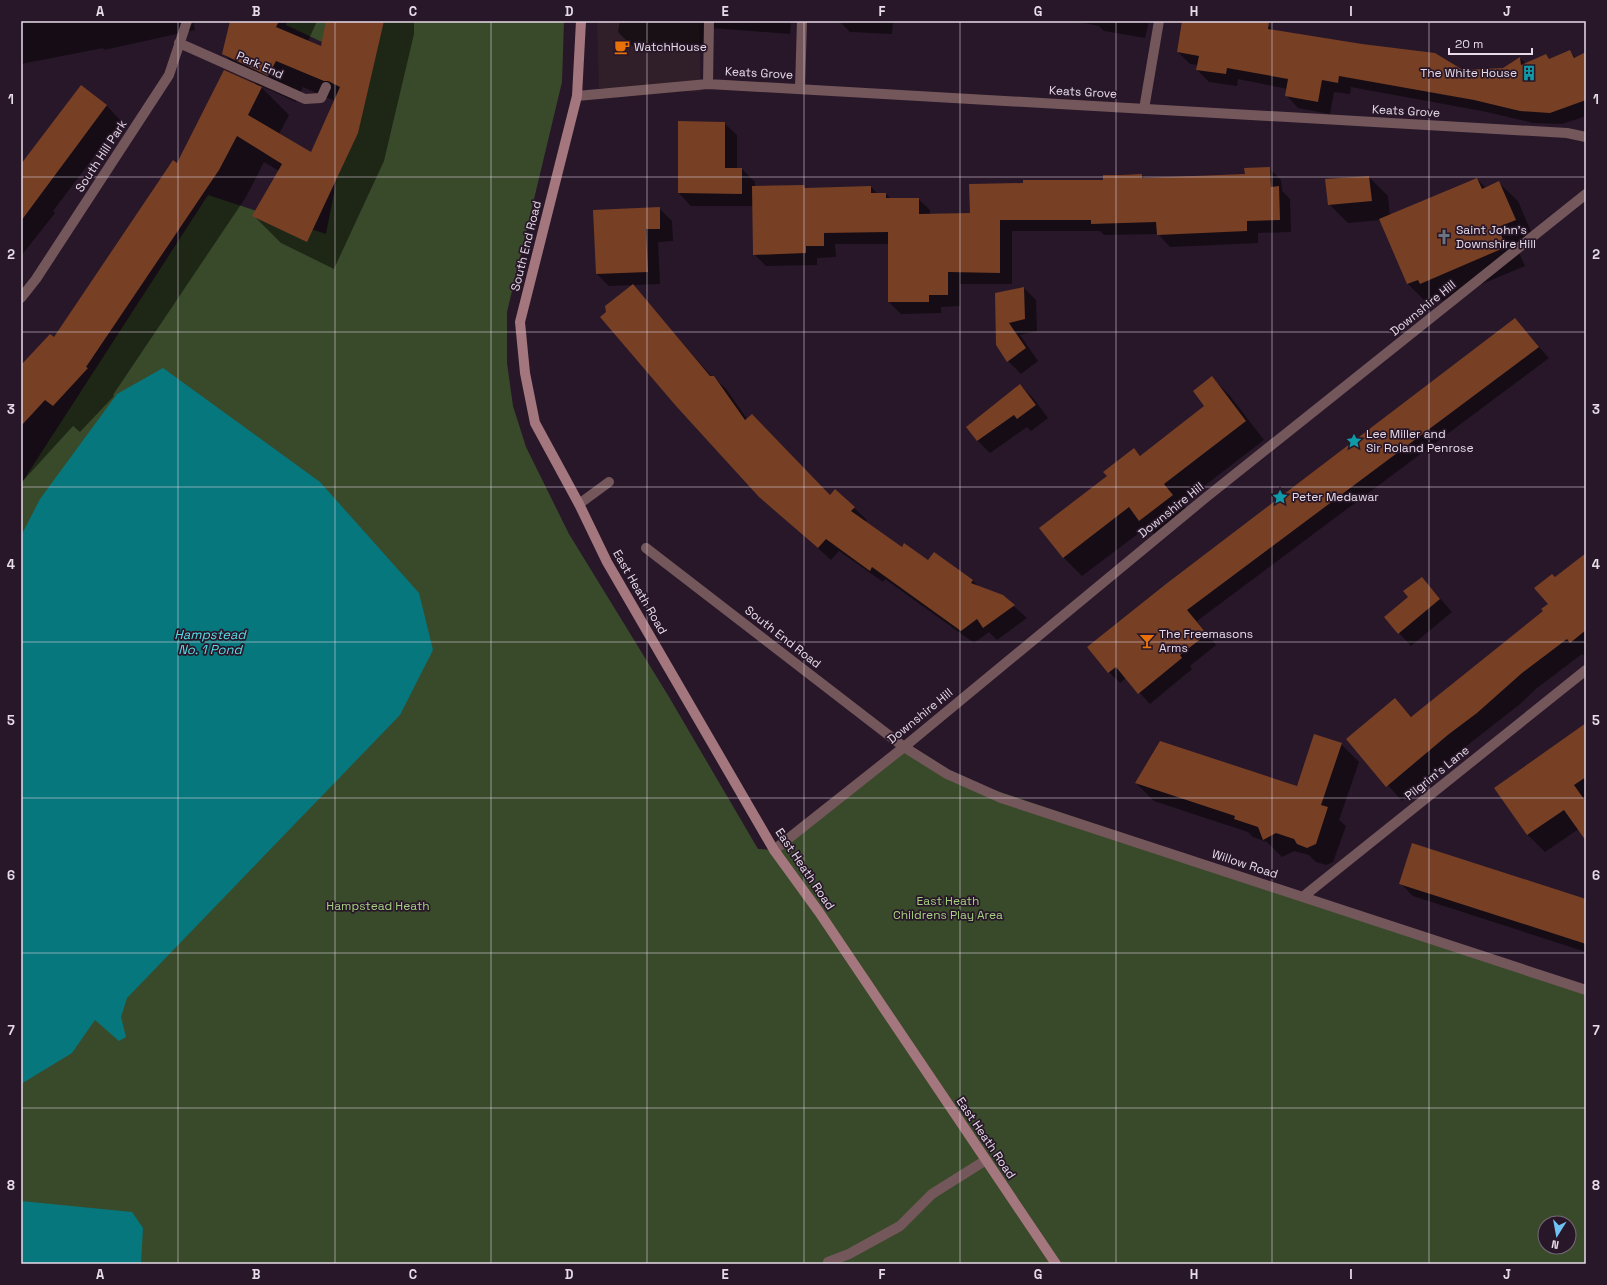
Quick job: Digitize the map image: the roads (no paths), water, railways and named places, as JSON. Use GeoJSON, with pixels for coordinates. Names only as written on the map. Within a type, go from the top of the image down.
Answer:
{"type":"FeatureCollection","features":[{"type":"Feature","properties":{"kind":"street","name":"South Hill Park"},"geometry":{"type":"LineString","coordinates":[[21,298],[36,279],[169,75],[187,21]]}},
{"type":"Feature","properties":{"kind":"street","name":"South End Road"},"geometry":{"type":"LineString","coordinates":[[561,472],[535,423],[525,374],[520,322],[578,96],[581,21]]}},
{"type":"Feature","properties":{"kind":"street"},"geometry":{"type":"LineString","coordinates":[[708,84],[709,21]]}},
{"type":"Feature","properties":{"kind":"street"},"geometry":{"type":"LineString","coordinates":[[800,88],[802,21]]}},
{"type":"Feature","properties":{"kind":"street"},"geometry":{"type":"LineString","coordinates":[[1144,108],[1159,21]]}},
{"type":"Feature","properties":{"kind":"street","name":"Park End"},"geometry":{"type":"LineString","coordinates":[[179,43],[305,99],[321,98],[326,87]]}},
{"type":"Feature","properties":{"kind":"street","name":"Keats Grove"},"geometry":{"type":"LineString","coordinates":[[578,96],[708,84],[800,88],[1567,133],[1586,137]]}},
{"type":"Feature","properties":{"kind":"street","name":"Downshire Hill"},"geometry":{"type":"LineString","coordinates":[[774,850],[904,747],[1204,499],[1586,194]]}},
{"type":"Feature","properties":{"kind":"street","name":"East Heath Road"},"geometry":{"type":"LineString","coordinates":[[561,472],[579,504],[607,562],[774,850],[819,912],[1056,1264]]}},
{"type":"Feature","properties":{"kind":"street"},"geometry":{"type":"LineString","coordinates":[[579,504],[609,482]]}},
{"type":"Feature","properties":{"kind":"street","name":"South End Road"},"geometry":{"type":"LineString","coordinates":[[646,548],[904,747]]}},
{"type":"Feature","properties":{"kind":"street","name":"Pilgrim's Lane"},"geometry":{"type":"LineString","coordinates":[[1304,896],[1586,670]]}},
{"type":"Feature","properties":{"kind":"street","name":"Willow Road"},"geometry":{"type":"LineString","coordinates":[[904,747],[947,774],[1001,798],[1304,896],[1586,990]]}},
{"type":"Feature","properties":{"kind":"street"},"geometry":{"type":"LineString","coordinates":[[828,1262],[849,1254],[900,1226],[932,1194],[986,1160]]}},
{"type":"Feature","properties":{"kind":"water","name":"Hampstead No. 1 Pond"},"geometry":{"type":"Polygon","coordinates":[[[163,368],[320,482],[419,593],[433,650],[400,715],[127,998],[121,1017],[126,1037],[119,1041],[95,1020],[72,1053],[21,1084],[21,536],[40,499],[117,394],[163,368]]]}},
{"type":"Feature","properties":{"kind":"water"},"geometry":{"type":"Polygon","coordinates":[[[21,1201],[132,1212],[143,1228],[141,1264],[21,1264],[21,1201]]]}},
{"type":"Feature","properties":{"kind":"place","name":"WatchHouse"},"geometry":{"type":"Point","coordinates":[622,47]}},
{"type":"Feature","properties":{"kind":"place","name":"The White House"},"geometry":{"type":"Point","coordinates":[1529,73]}},
{"type":"Feature","properties":{"kind":"place","name":"Saint John's Downshire Hill"},"geometry":{"type":"Point","coordinates":[1444,237]}},
{"type":"Feature","properties":{"kind":"place","name":"Lee Miller and Sir Roland Penrose"},"geometry":{"type":"Point","coordinates":[1354,441]}},
{"type":"Feature","properties":{"kind":"place","name":"Peter Medawar"},"geometry":{"type":"Point","coordinates":[1280,497]}},
{"type":"Feature","properties":{"kind":"place","name":"The Freemasons Arms"},"geometry":{"type":"Point","coordinates":[1147,641]}},
{"type":"Feature","properties":{"kind":"park label","name":"Hampstead Heath"},"geometry":{"type":"Point","coordinates":[378,906]}},
{"type":"Feature","properties":{"kind":"park label","name":"East Heath Childrens Play Area"},"geometry":{"type":"Point","coordinates":[948,908]}}]}
